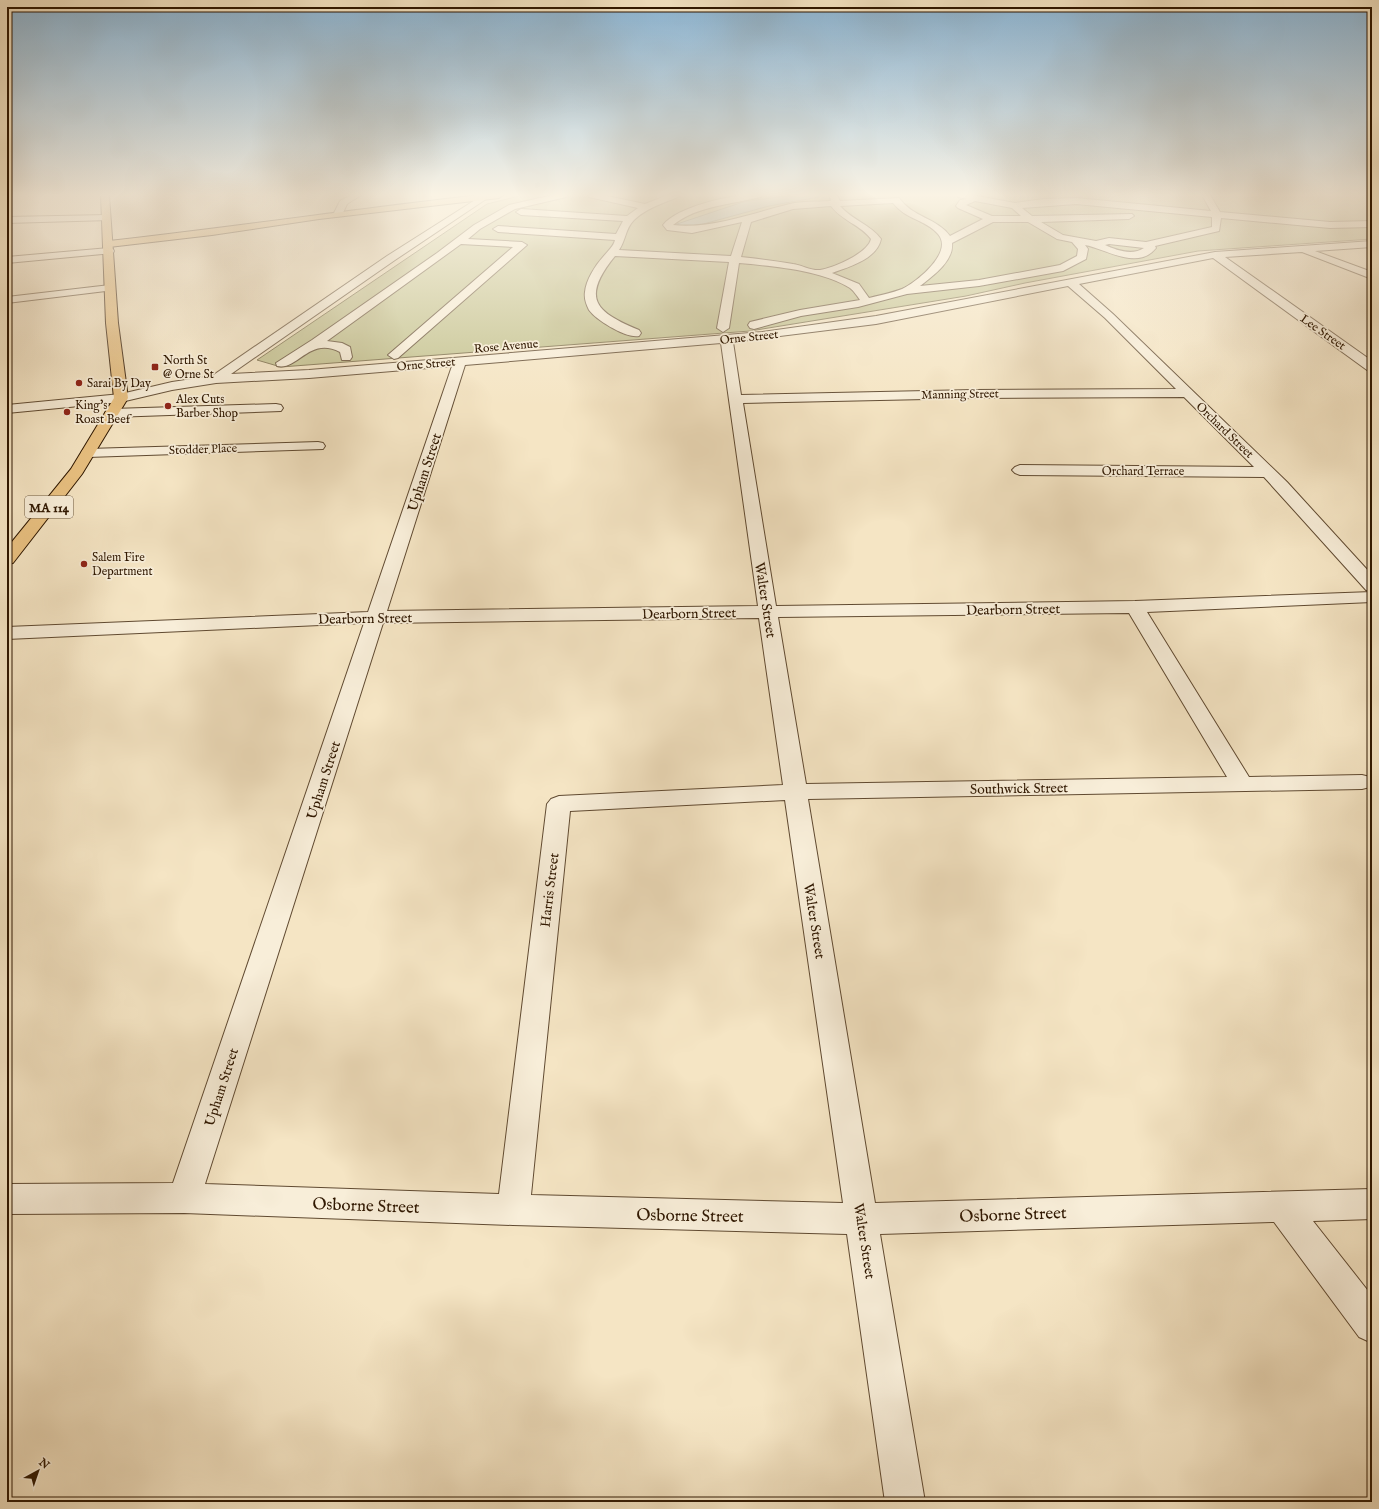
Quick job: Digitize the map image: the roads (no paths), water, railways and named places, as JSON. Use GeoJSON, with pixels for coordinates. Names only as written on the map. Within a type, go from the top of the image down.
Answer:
{"type":"FeatureCollection","features":[{"type":"Feature","properties":{"kind":"main road"},"geometry":{"type":"LineString","coordinates":[[109,265],[112,323],[121,398]]}},
{"type":"Feature","properties":{"kind":"main road","name":"MA 114"},"geometry":{"type":"LineString","coordinates":[[7,559],[77,471],[121,398]]}},
{"type":"Feature","properties":{"kind":"street"},"geometry":{"type":"LineString","coordinates":[[216,379],[380,265]]}},
{"type":"Feature","properties":{"kind":"street"},"geometry":{"type":"LineString","coordinates":[[282,363],[316,343],[426,265]]}},
{"type":"Feature","properties":{"kind":"street"},"geometry":{"type":"LineString","coordinates":[[394,355],[498,265]]}},
{"type":"Feature","properties":{"kind":"street"},"geometry":{"type":"LineString","coordinates":[[602,265],[590,289],[590,302],[593,309],[604,319],[635,332]]}},
{"type":"Feature","properties":{"kind":"street","name":"Walter Street"},"geometry":{"type":"LineString","coordinates":[[734,265],[725,334],[906,1502]]}},
{"type":"Feature","properties":{"kind":"street"},"geometry":{"type":"LineString","coordinates":[[787,265],[840,279],[861,290],[891,295]]}},
{"type":"Feature","properties":{"kind":"street"},"geometry":{"type":"LineString","coordinates":[[821,273],[843,265]]}},
{"type":"Feature","properties":{"kind":"street"},"geometry":{"type":"LineString","coordinates":[[906,291],[923,280],[938,265]]}},
{"type":"Feature","properties":{"kind":"street"},"geometry":{"type":"LineString","coordinates":[[696,330],[725,334],[800,313],[866,301],[906,291],[979,283],[1063,268],[1067,265]]}},
{"type":"Feature","properties":{"kind":"street","name":"Orne Street"},"geometry":{"type":"LineString","coordinates":[[7,409],[121,398],[172,386],[216,379],[309,374],[460,361],[725,334],[811,330],[886,318],[1155,265]]}},
{"type":"Feature","properties":{"kind":"street","name":"Lee Street"},"geometry":{"type":"LineString","coordinates":[[1229,265],[1372,367]]}},
{"type":"Feature","properties":{"kind":"street"},"geometry":{"type":"LineString","coordinates":[[1344,265],[1372,276]]}},
{"type":"Feature","properties":{"kind":"street","name":"Orchard Street"},"geometry":{"type":"LineString","coordinates":[[1070,282],[1109,316],[1267,472],[1372,586]]}},
{"type":"Feature","properties":{"kind":"street"},"geometry":{"type":"LineString","coordinates":[[7,300],[110,288]]}},
{"type":"Feature","properties":{"kind":"street"},"geometry":{"type":"LineString","coordinates":[[861,290],[865,295],[866,301],[886,318]]}},
{"type":"Feature","properties":{"kind":"street"},"geometry":{"type":"LineString","coordinates":[[611,335],[651,332]]}},
{"type":"Feature","properties":{"kind":"street","name":"Rose Avenue"},"geometry":{"type":"LineString","coordinates":[[380,355],[564,340]]}},
{"type":"Feature","properties":{"kind":"street"},"geometry":{"type":"LineString","coordinates":[[316,343],[338,346],[346,350],[346,357]]}},
{"type":"Feature","properties":{"kind":"street"},"geometry":{"type":"LineString","coordinates":[[332,358],[360,356]]}},
{"type":"Feature","properties":{"kind":"street"},"geometry":{"type":"LineString","coordinates":[[216,379],[282,363],[310,360]]}},
{"type":"Feature","properties":{"kind":"street","name":"Upham Street"},"geometry":{"type":"LineString","coordinates":[[184,1198],[377,617],[460,361]]}},
{"type":"Feature","properties":{"kind":"street","name":"Manning Street"},"geometry":{"type":"LineString","coordinates":[[735,399],[974,394],[1186,393]]}},
{"type":"Feature","properties":{"kind":"street"},"geometry":{"type":"LineString","coordinates":[[112,413],[276,408]]}},
{"type":"Feature","properties":{"kind":"street","name":"Stodder Place"},"geometry":{"type":"LineString","coordinates":[[88,453],[318,446]]}},
{"type":"Feature","properties":{"kind":"street","name":"Orchard Terrace"},"geometry":{"type":"LineString","coordinates":[[1020,470],[1267,472]]}},
{"type":"Feature","properties":{"kind":"street","name":"Dearborn Street"},"geometry":{"type":"LineString","coordinates":[[7,633],[377,617],[1135,607],[1372,597]]}},
{"type":"Feature","properties":{"kind":"street"},"geometry":{"type":"LineString","coordinates":[[1135,607],[1242,783]]}},
{"type":"Feature","properties":{"kind":"street","name":"Southwick Street"},"geometry":{"type":"LineString","coordinates":[[796,792],[1362,782]]}},
{"type":"Feature","properties":{"kind":"street","name":"Harris Street"},"geometry":{"type":"LineString","coordinates":[[513,1210],[559,804],[796,792]]}},
{"type":"Feature","properties":{"kind":"street","name":"Osborne Street"},"geometry":{"type":"LineString","coordinates":[[7,1199],[184,1198],[513,1210],[862,1219],[1372,1204]]}},
{"type":"Feature","properties":{"kind":"street"},"geometry":{"type":"LineString","coordinates":[[1282,1206],[1372,1325]]}},
{"type":"Feature","properties":{"kind":"place","name":"North St @ Orne St"},"geometry":{"type":"Point","coordinates":[155,367]}},
{"type":"Feature","properties":{"kind":"place","name":"Sarai By Day"},"geometry":{"type":"Point","coordinates":[79,383]}},
{"type":"Feature","properties":{"kind":"place","name":"Alex Cuts Barber Shop"},"geometry":{"type":"Point","coordinates":[168,406]}},
{"type":"Feature","properties":{"kind":"place","name":"King's Roast Beef"},"geometry":{"type":"Point","coordinates":[67,412]}},
{"type":"Feature","properties":{"kind":"place","name":"Salem Fire Department"},"geometry":{"type":"Point","coordinates":[84,564]}}]}
